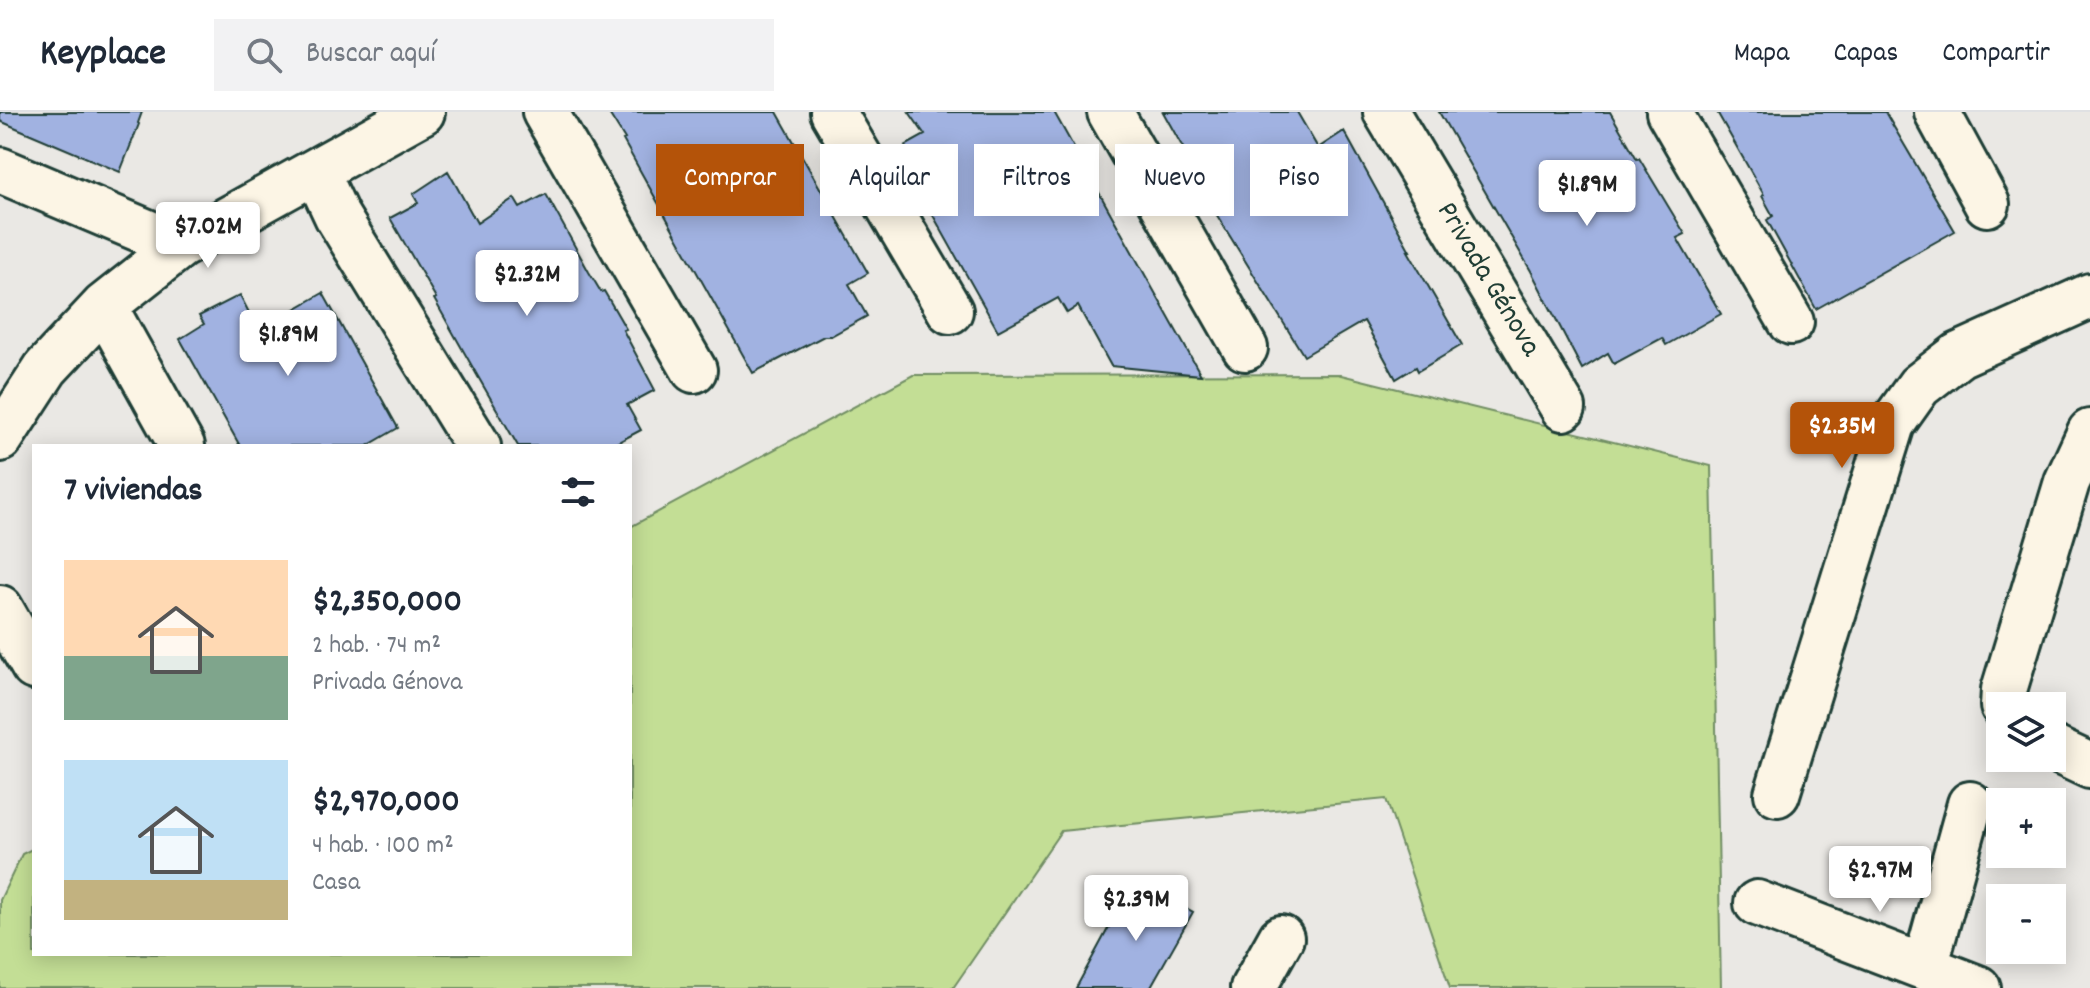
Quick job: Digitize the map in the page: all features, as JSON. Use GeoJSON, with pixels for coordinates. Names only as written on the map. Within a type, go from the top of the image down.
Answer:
{"type":"FeatureCollection","features":[{"type":"Feature","properties":{"kind":"street"},"geometry":{"type":"LineString","coordinates":[[0,439],[46,368],[104,306],[180,246],[422,112]]}},
{"type":"Feature","properties":{"kind":"street"},"geometry":{"type":"LineString","coordinates":[[545,112],[694,370]]}},
{"type":"Feature","properties":{"kind":"street"},"geometry":{"type":"LineString","coordinates":[[833,112],[950,311]]}},
{"type":"Feature","properties":{"kind":"street"},"geometry":{"type":"LineString","coordinates":[[1110,112],[1245,348]]}},
{"type":"Feature","properties":{"kind":"street","name":"Privada Génova"},"geometry":{"type":"LineString","coordinates":[[1386,112],[1563,408]]}},
{"type":"Feature","properties":{"kind":"street"},"geometry":{"type":"LineString","coordinates":[[1669,112],[1791,322]]}},
{"type":"Feature","properties":{"kind":"street"},"geometry":{"type":"LineString","coordinates":[[1937,112],[1987,204]]}},
{"type":"Feature","properties":{"kind":"street"},"geometry":{"type":"LineString","coordinates":[[0,170],[180,246]]}},
{"type":"Feature","properties":{"kind":"street"},"geometry":{"type":"LineString","coordinates":[[316,171],[337,216],[477,444]]}},
{"type":"Feature","properties":{"kind":"street"},"geometry":{"type":"LineString","coordinates":[[1777,794],[1892,424],[1919,386],[1959,355],[2090,296]]}},
{"type":"Feature","properties":{"kind":"street"},"geometry":{"type":"LineString","coordinates":[[104,306],[181,444]]}},
{"type":"Feature","properties":{"kind":"street"},"geometry":{"type":"LineString","coordinates":[[2004,692],[2067,482],[2090,432]]}},
{"type":"Feature","properties":{"kind":"street"},"geometry":{"type":"LineString","coordinates":[[0,608],[32,664]]}},
{"type":"Feature","properties":{"kind":"street"},"geometry":{"type":"LineString","coordinates":[[2066,755],[2090,766]]}},
{"type":"Feature","properties":{"kind":"street"},"geometry":{"type":"LineString","coordinates":[[1925,967],[1970,804]]}},
{"type":"Feature","properties":{"kind":"street"},"geometry":{"type":"LineString","coordinates":[[1757,903],[1978,988]]}},
{"type":"Feature","properties":{"kind":"street"},"geometry":{"type":"LineString","coordinates":[[1253,988],[1281,938]]}},
{"type":"Feature","properties":{"kind":"green space"},"geometry":{"type":"Polygon","coordinates":[[[1337,374],[1711,466],[1721,988],[1450,988],[1386,799],[1061,831],[953,988],[0,988],[0,900],[22,854],[32,849],[32,956],[632,956],[632,526],[913,375],[1337,374]]]}},
{"type":"Feature","properties":{"kind":"building"},"geometry":{"type":"Polygon","coordinates":[[[0,112],[142,112],[120,172],[0,121],[0,112]]]}},
{"type":"Feature","properties":{"kind":"building"},"geometry":{"type":"Polygon","coordinates":[[[608,112],[777,112],[795,144],[656,144],[656,199],[608,112]]]}},
{"type":"Feature","properties":{"kind":"building"},"geometry":{"type":"Polygon","coordinates":[[[909,112],[1054,112],[1072,144],[974,144],[974,216],[1099,216],[1099,193],[1201,375],[1111,366],[1078,306],[1067,313],[1058,298],[998,331],[933,216],[958,216],[958,144],[909,144],[925,135],[909,112]]]}},
{"type":"Feature","properties":{"kind":"building"},"geometry":{"type":"Polygon","coordinates":[[[1163,112],[1297,112],[1316,144],[1250,144],[1250,216],[1348,216],[1348,144],[1324,144],[1344,131],[1462,345],[1418,371],[1416,367],[1396,379],[1364,321],[1304,356],[1217,216],[1234,216],[1234,144],[1181,144],[1163,112]]]}},
{"type":"Feature","properties":{"kind":"building"},"geometry":{"type":"Polygon","coordinates":[[[1439,112],[1610,112],[1685,234],[1677,238],[1721,314],[1666,345],[1662,338],[1614,364],[1608,353],[1582,369],[1531,271],[1439,112]]]}},
{"type":"Feature","properties":{"kind":"building"},"geometry":{"type":"Polygon","coordinates":[[[1717,112],[1885,112],[1955,231],[1816,309],[1767,220],[1773,216],[1764,195],[1717,112]]]}},
{"type":"Feature","properties":{"kind":"building"},"geometry":{"type":"Polygon","coordinates":[[[804,160],[820,188],[820,216],[836,216],[868,273],[849,284],[867,316],[753,373],[665,216],[804,216],[804,160]]]}},
{"type":"Feature","properties":{"kind":"building"},"geometry":{"type":"Polygon","coordinates":[[[448,171],[477,223],[514,198],[520,208],[546,194],[589,272],[626,329],[623,330],[655,390],[627,405],[641,430],[615,444],[517,444],[390,218],[418,203],[413,194],[448,171]]]}},
{"type":"Feature","properties":{"kind":"building"},"geometry":{"type":"Polygon","coordinates":[[[323,293],[398,428],[370,444],[239,444],[180,339],[204,324],[199,316],[240,295],[258,330],[323,293]]]}},
{"type":"Feature","properties":{"kind":"building"},"geometry":{"type":"Polygon","coordinates":[[[1129,890],[1150,902],[1157,892],[1193,912],[1150,988],[1076,988],[1129,890]]]}}]}
